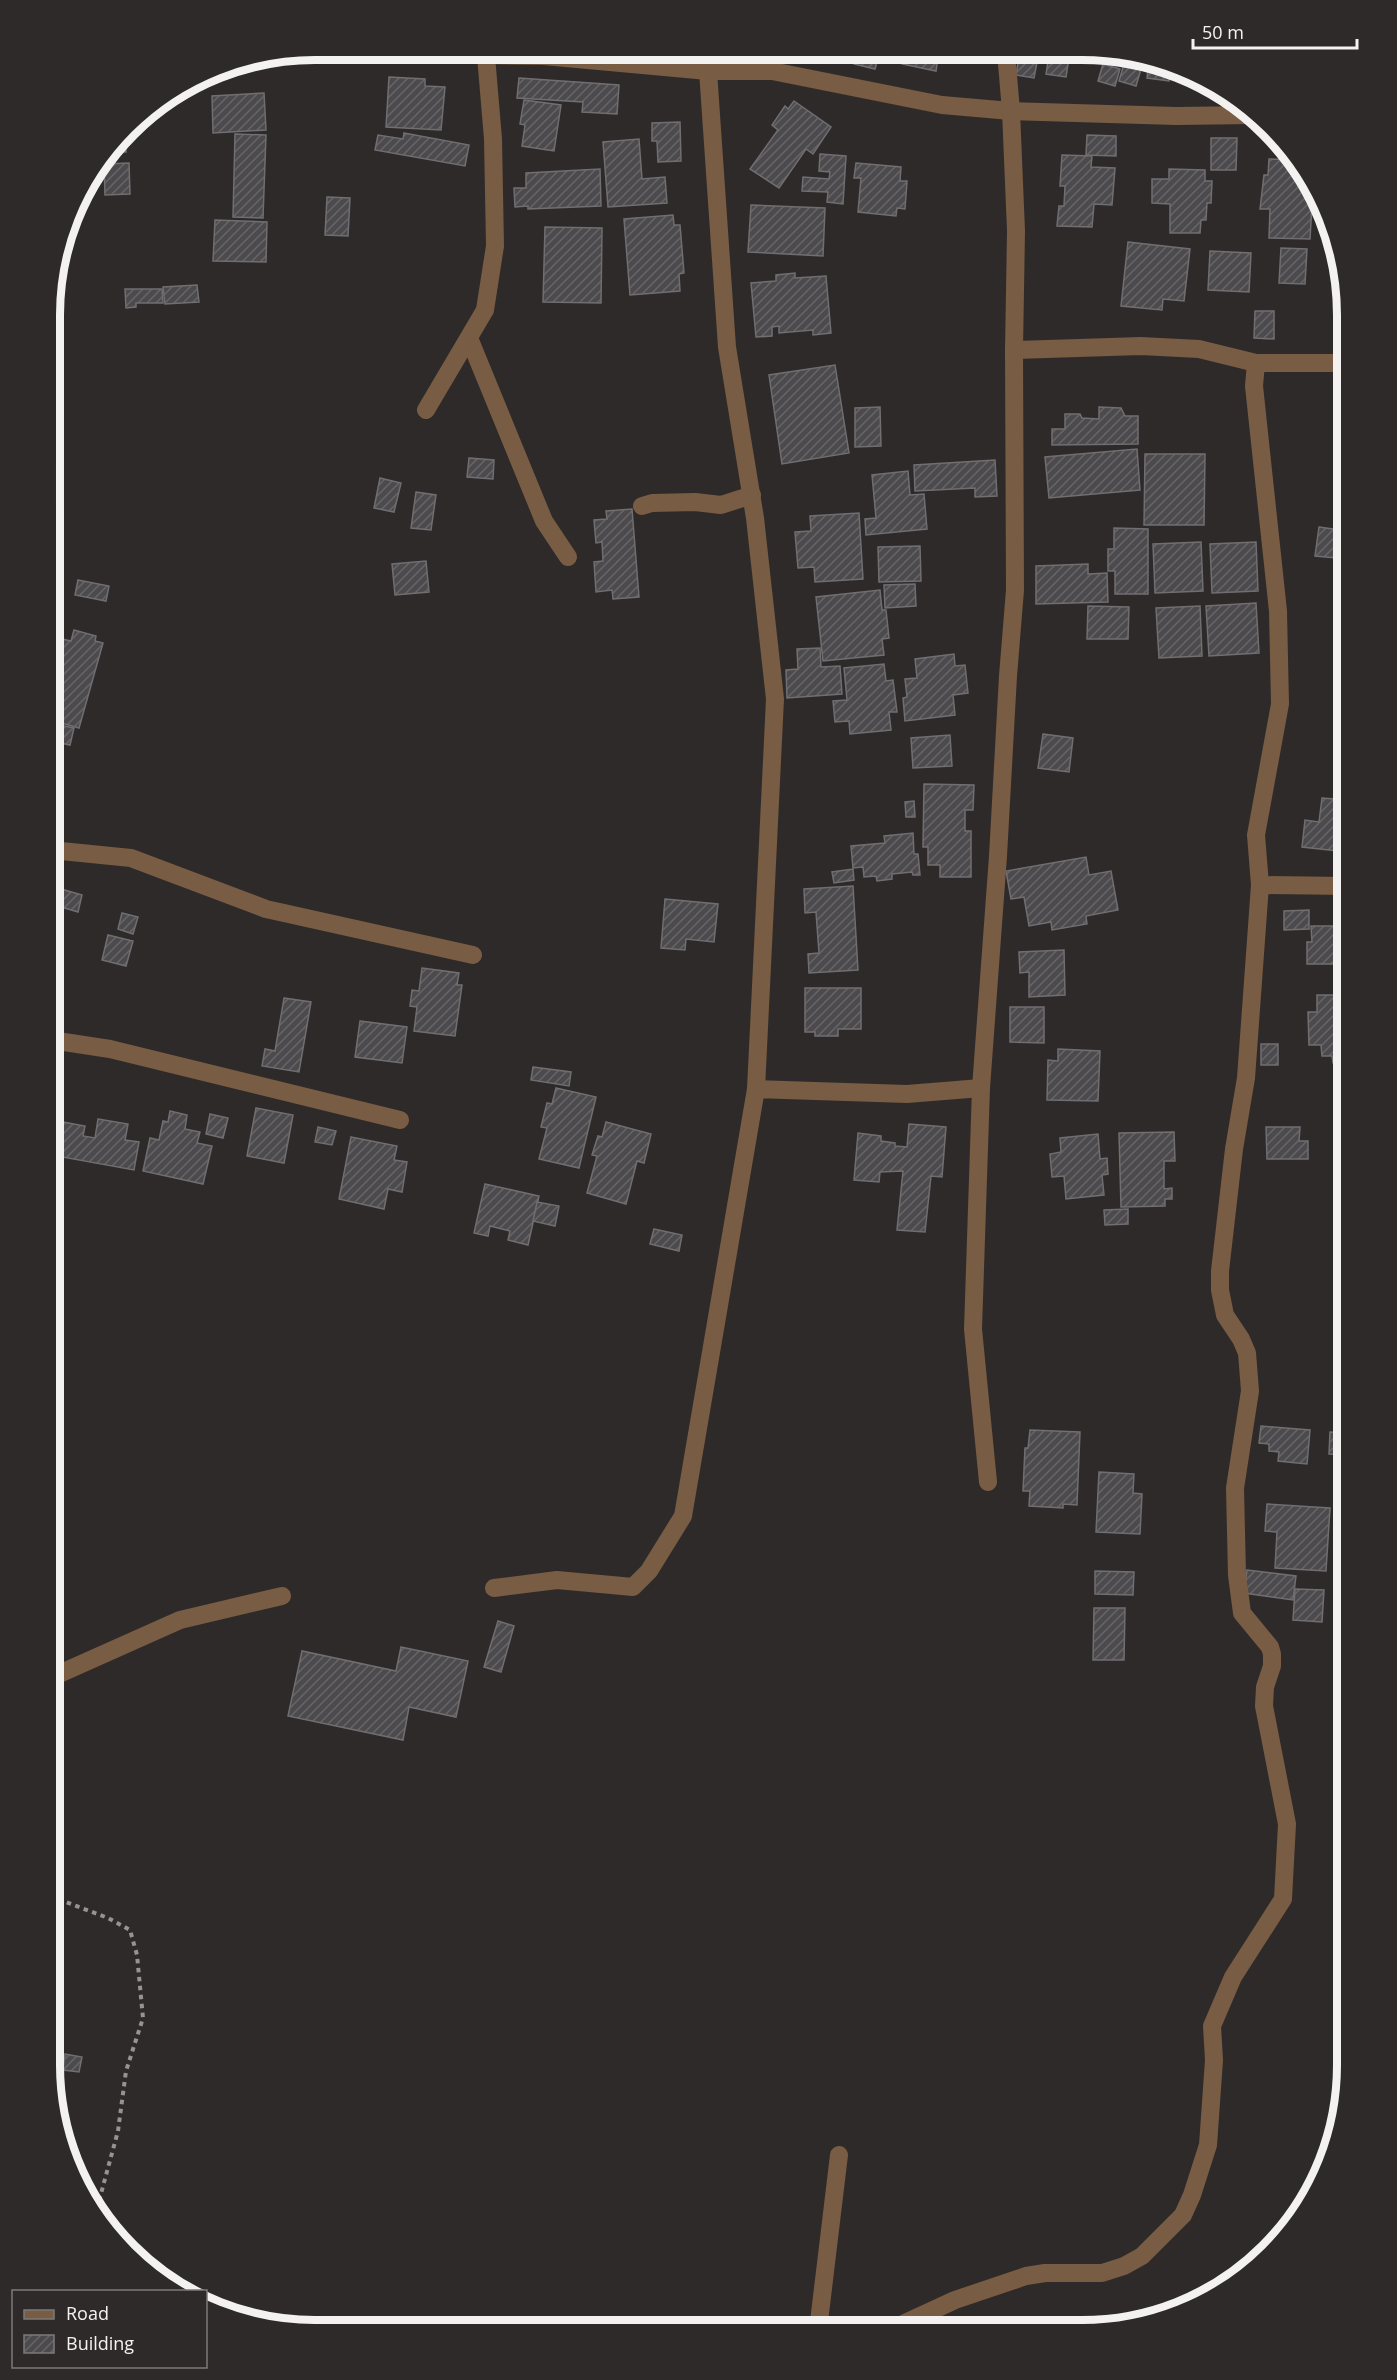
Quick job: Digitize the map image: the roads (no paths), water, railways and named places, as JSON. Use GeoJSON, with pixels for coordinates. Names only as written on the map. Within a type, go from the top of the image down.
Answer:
{"type":"FeatureCollection","features":[{"type":"Feature","properties":{"kind":"street"},"geometry":{"type":"LineString","coordinates":[[426,410],[485,310],[495,246],[493,139],[486,60]]}},
{"type":"Feature","properties":{"kind":"street"},"geometry":{"type":"LineString","coordinates":[[638,60],[708,71],[772,71],[942,105],[1011,111],[1241,116]]}},
{"type":"Feature","properties":{"kind":"street"},"geometry":{"type":"LineString","coordinates":[[988,1482],[973,1329],[981,1088],[1015,590],[1016,231],[1007,60]]}},
{"type":"Feature","properties":{"kind":"street"},"geometry":{"type":"LineString","coordinates":[[494,1588],[557,1581],[633,1587],[649,1571],[683,1516],[756,1089],[775,699],[752,495],[727,347],[708,71]]}},
{"type":"Feature","properties":{"kind":"street"},"geometry":{"type":"LineString","coordinates":[[469,338],[544,521],[568,557]]}},
{"type":"Feature","properties":{"kind":"street"},"geometry":{"type":"LineString","coordinates":[[1014,350],[1141,346],[1199,349],[1256,363],[1337,363]]}},
{"type":"Feature","properties":{"kind":"street"},"geometry":{"type":"LineString","coordinates":[[912,2320],[955,2300],[1026,2276],[1045,2273],[1102,2273],[1124,2266],[1143,2256],[1183,2215],[1208,2145],[1214,2060],[1212,2026],[1233,1977],[1283,1899],[1287,1824],[1264,1706],[1265,1687],[1272,1666],[1272,1654],[1270,1647],[1242,1612],[1237,1575],[1235,1488],[1250,1391],[1247,1353],[1225,1315],[1220,1290],[1220,1270],[1234,1149],[1246,1078],[1260,885],[1256,835],[1280,704],[1278,611],[1254,386],[1256,363]]}},
{"type":"Feature","properties":{"kind":"street"},"geometry":{"type":"LineString","coordinates":[[642,506],[652,503],[695,502],[721,505],[752,495]]}},
{"type":"Feature","properties":{"kind":"street"},"geometry":{"type":"LineString","coordinates":[[60,851],[131,858],[266,909],[473,955]]}},
{"type":"Feature","properties":{"kind":"street"},"geometry":{"type":"LineString","coordinates":[[1260,885],[1337,886]]}},
{"type":"Feature","properties":{"kind":"street"},"geometry":{"type":"LineString","coordinates":[[60,1041],[110,1049],[400,1120]]}},
{"type":"Feature","properties":{"kind":"street"},"geometry":{"type":"LineString","coordinates":[[756,1089],[907,1094],[981,1088]]}},
{"type":"Feature","properties":{"kind":"street"},"geometry":{"type":"LineString","coordinates":[[60,1673],[180,1620],[282,1596]]}},
{"type":"Feature","properties":{"kind":"street"},"geometry":{"type":"LineString","coordinates":[[819,2320],[839,2155]]}}]}
